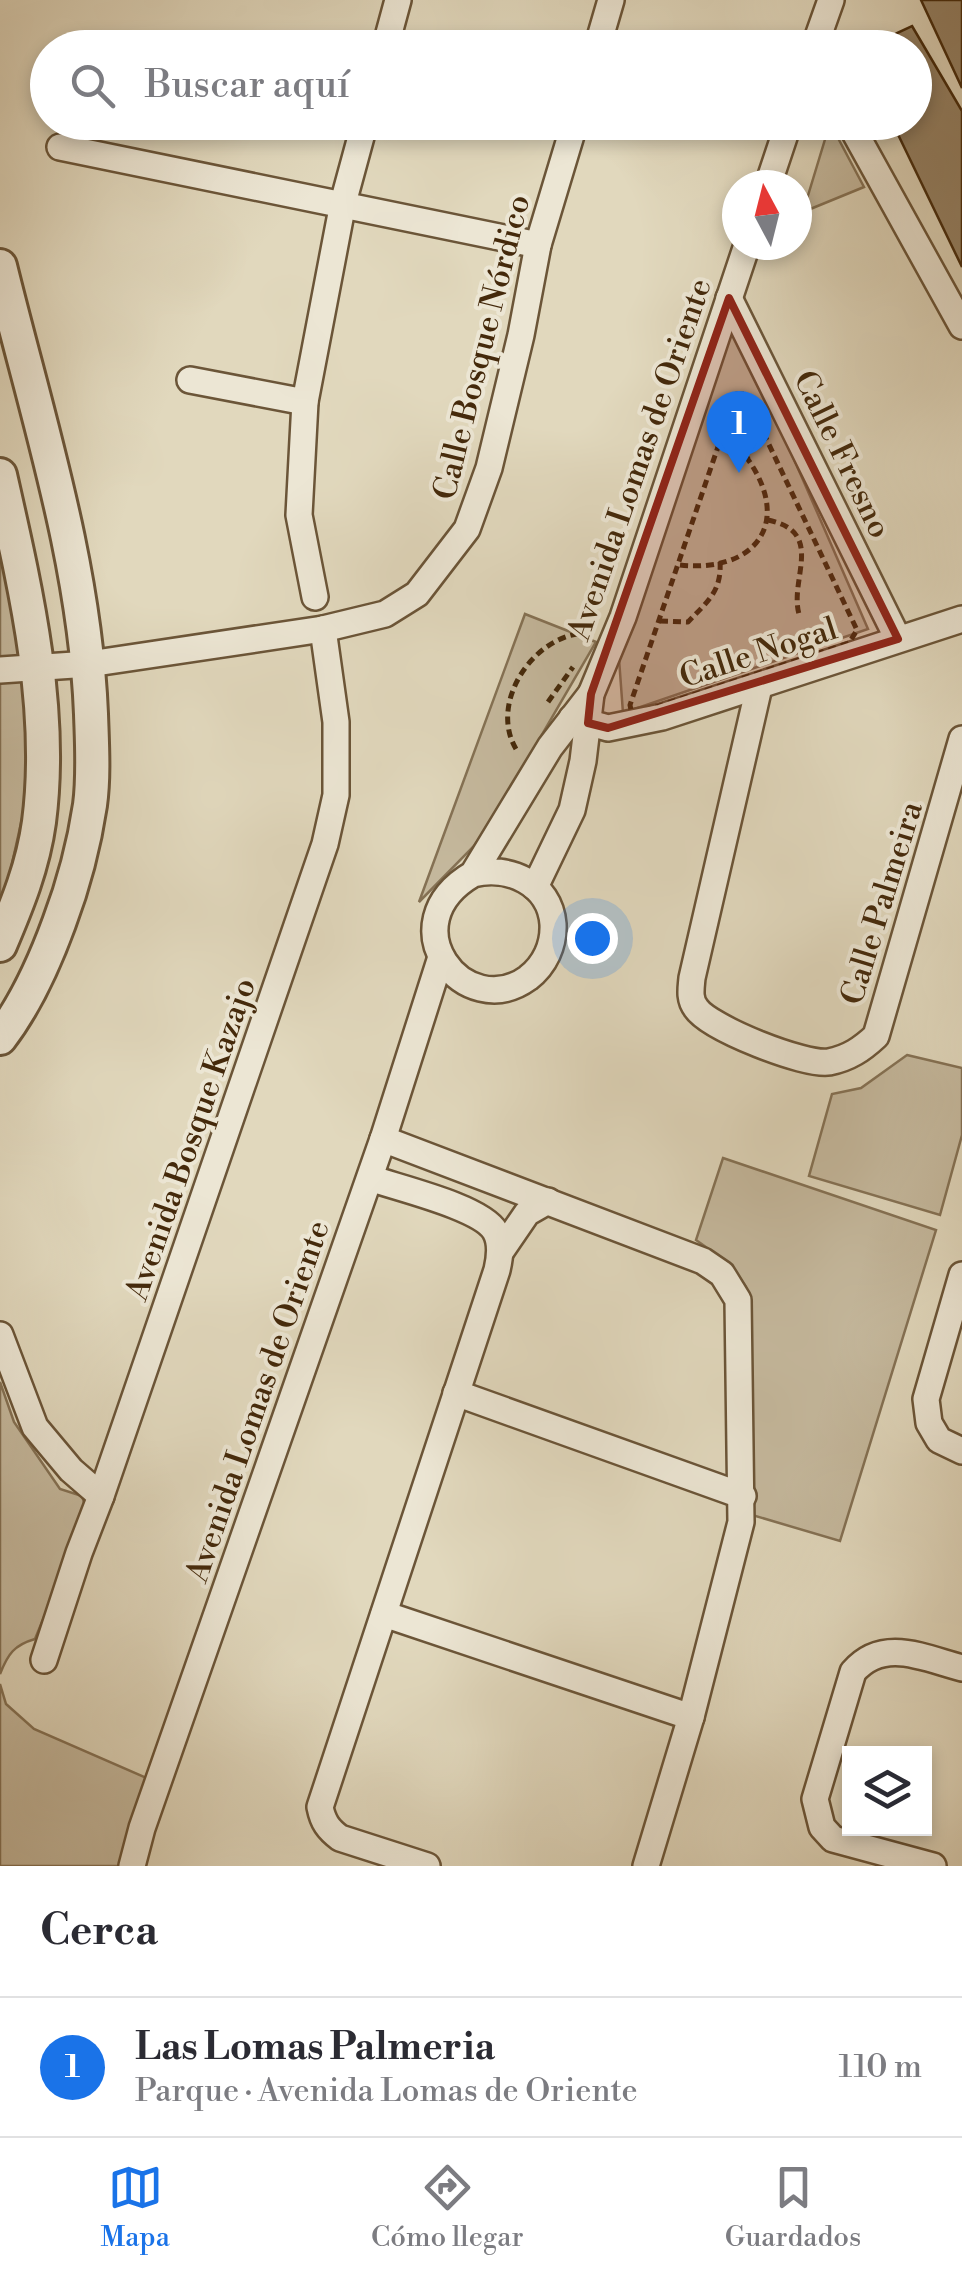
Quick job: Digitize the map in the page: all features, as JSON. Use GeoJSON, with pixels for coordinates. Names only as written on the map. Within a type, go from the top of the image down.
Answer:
{"type":"FeatureCollection","features":[{"type":"Feature","properties":{"kind":"street"},"geometry":{"type":"LineString","coordinates":[[390,30],[398,0]]}},
{"type":"Feature","properties":{"kind":"street"},"geometry":{"type":"LineString","coordinates":[[602,30],[611,0]]}},
{"type":"Feature","properties":{"kind":"street"},"geometry":{"type":"LineString","coordinates":[[820,30],[831,0]]}},
{"type":"Feature","properties":{"kind":"street"},"geometry":{"type":"LineString","coordinates":[[314,598],[299,515],[305,402],[343,203],[360,140]]}},
{"type":"Feature","properties":{"kind":"street","name":"Calle Bosque Nórdico"},"geometry":{"type":"LineString","coordinates":[[0,670],[89,664],[323,629],[385,614],[418,594],[467,529],[489,468],[538,245],[570,140]]}},
{"type":"Feature","properties":{"kind":"street"},"geometry":{"type":"LineString","coordinates":[[773,170],[783,140]]}},
{"type":"Feature","properties":{"kind":"street"},"geometry":{"type":"LineString","coordinates":[[859,140],[962,326]]}},
{"type":"Feature","properties":{"kind":"street"},"geometry":{"type":"LineString","coordinates":[[60,146],[538,245]]}},
{"type":"Feature","properties":{"kind":"street","name":"Avenida Lomas de Oriente"},"geometry":{"type":"LineString","coordinates":[[473,874],[550,747],[580,721],[623,616],[742,260]]}},
{"type":"Feature","properties":{"kind":"street"},"geometry":{"type":"LineString","coordinates":[[0,266],[79,586],[89,664],[92,746],[90,804],[72,886],[48,954],[14,1020],[0,1038]]}},
{"type":"Feature","properties":{"kind":"street","name":"Calle Fresno"},"geometry":{"type":"LineString","coordinates":[[729,298],[898,639]]}},
{"type":"Feature","properties":{"kind":"street"},"geometry":{"type":"LineString","coordinates":[[190,380],[305,402]]}},
{"type":"Feature","properties":{"kind":"street"},"geometry":{"type":"LineString","coordinates":[[0,475],[36,669],[44,768],[39,826],[26,882],[0,945]]}},
{"type":"Feature","properties":{"kind":"street","name":"Calle Nogal"},"geometry":{"type":"LineString","coordinates":[[580,721],[608,728],[662,718],[962,619]]}},
{"type":"Feature","properties":{"kind":"street","name":"Avenida Bosque Kazajo"},"geometry":{"type":"LineString","coordinates":[[44,1660],[325,844],[336,795],[336,722],[323,629]]}},
{"type":"Feature","properties":{"kind":"street","name":"Calle Palmeira"},"geometry":{"type":"LineString","coordinates":[[758,687],[692,978],[691,1000],[705,1019],[804,1061],[844,1058],[859,1052],[876,1036],[962,740]]}},
{"type":"Feature","properties":{"kind":"street"},"geometry":{"type":"LineString","coordinates":[[535,887],[572,810],[584,760],[580,721]]}},
{"type":"Feature","properties":{"kind":"street"},"geometry":{"type":"LineString","coordinates":[[499,871],[535,887],[552,919],[553,938],[537,971],[522,982],[485,989],[452,972],[434,938],[435,918],[442,900],[455,884],[473,874],[499,871]]}},
{"type":"Feature","properties":{"kind":"street","name":"Avenida Lomas de Oriente"},"geometry":{"type":"LineString","coordinates":[[132,1866],[383,1140],[441,957]]}},
{"type":"Feature","properties":{"kind":"street"},"geometry":{"type":"LineString","coordinates":[[383,1140],[703,1261],[722,1274],[738,1300],[742,1522],[646,1866]]}},
{"type":"Feature","properties":{"kind":"street"},"geometry":{"type":"LineString","coordinates":[[370,1178],[482,1217],[496,1232],[501,1251]]}},
{"type":"Feature","properties":{"kind":"street"},"geometry":{"type":"LineString","coordinates":[[427,1866],[340,1838],[322,1819],[323,1797],[501,1251],[527,1213],[548,1201]]}},
{"type":"Feature","properties":{"kind":"street"},"geometry":{"type":"LineString","coordinates":[[962,1275],[926,1399],[929,1423],[939,1440],[962,1451]]}},
{"type":"Feature","properties":{"kind":"street"},"geometry":{"type":"LineString","coordinates":[[0,1335],[35,1426],[70,1470],[101,1496]]}},
{"type":"Feature","properties":{"kind":"street"},"geometry":{"type":"LineString","coordinates":[[456,1394],[743,1496]]}},
{"type":"Feature","properties":{"kind":"street"},"geometry":{"type":"LineString","coordinates":[[384,1614],[690,1716]]}},
{"type":"Feature","properties":{"kind":"street"},"geometry":{"type":"LineString","coordinates":[[933,1866],[833,1839],[822,1827],[815,1799],[853,1672],[863,1661],[884,1652],[901,1652],[962,1668]]}},
{"type":"Feature","properties":{"kind":"path"},"geometry":{"type":"LineString","coordinates":[[720,561],[721,577],[710,602],[688,622],[660,621],[736,394],[745,394],[852,615]]}},
{"type":"Feature","properties":{"kind":"path"},"geometry":{"type":"LineString","coordinates":[[680,565],[720,561],[752,549],[765,532],[765,490],[747,458],[754,445],[766,438]]}},
{"type":"Feature","properties":{"kind":"path"},"geometry":{"type":"LineString","coordinates":[[768,520],[783,523],[800,543],[803,568],[796,585],[800,614]]}},
{"type":"Feature","properties":{"kind":"path"},"geometry":{"type":"LineString","coordinates":[[517,757],[506,732],[505,715],[518,679],[544,648],[565,636],[597,633]]}},
{"type":"Feature","properties":{"kind":"path"},"geometry":{"type":"LineString","coordinates":[[544,707],[568,670],[582,657]]}},
{"type":"Feature","properties":{"kind":"highlighted area"},"geometry":{"type":"Polygon","coordinates":[[[729,298],[898,639],[608,728],[588,723],[591,694],[729,298]]]}},
{"type":"Feature","properties":{"kind":"shaded area"},"geometry":{"type":"Polygon","coordinates":[[[825,140],[839,140],[864,187],[812,208],[812,182],[825,140]]]}},
{"type":"Feature","properties":{"kind":"shaded area"},"geometry":{"type":"Polygon","coordinates":[[[732,317],[868,629],[623,713],[618,645],[732,317]]]}},
{"type":"Feature","properties":{"kind":"shaded area"},"geometry":{"type":"Polygon","coordinates":[[[0,529],[32,725],[23,814],[0,902],[0,529]]]}},
{"type":"Feature","properties":{"kind":"shaded area"},"geometry":{"type":"Polygon","coordinates":[[[525,614],[596,642],[491,822],[474,846],[419,902],[525,614]]]}},
{"type":"Feature","properties":{"kind":"shaded area"},"geometry":{"type":"Polygon","coordinates":[[[907,1055],[962,1068],[962,1135],[940,1215],[809,1176],[832,1094],[861,1088],[907,1055]]]}},
{"type":"Feature","properties":{"kind":"shaded area"},"geometry":{"type":"Polygon","coordinates":[[[723,1158],[936,1230],[840,1541],[742,1512],[751,1359],[750,1303],[746,1287],[736,1273],[696,1240],[723,1158]]]}},
{"type":"Feature","properties":{"kind":"shaded area"},"geometry":{"type":"Polygon","coordinates":[[[0,1382],[14,1422],[60,1489],[82,1496],[87,1512],[35,1639],[13,1651],[0,1674],[0,1382]]]}},
{"type":"Feature","properties":{"kind":"shaded area"},"geometry":{"type":"Polygon","coordinates":[[[0,1684],[6,1704],[34,1729],[158,1783],[132,1866],[0,1866],[0,1684]]]}},
{"type":"Feature","properties":{"kind":"building"},"geometry":{"type":"Polygon","coordinates":[[[921,0],[962,0],[962,88],[921,0]]]}},
{"type":"Feature","properties":{"kind":"building"},"geometry":{"type":"Polygon","coordinates":[[[932,60],[962,111],[962,267],[901,140],[932,140],[932,60]]]}},
{"type":"Feature","properties":{"kind":"place","name":"Las Lomas Palmeria"},"geometry":{"type":"Point","coordinates":[739,473]}}]}
